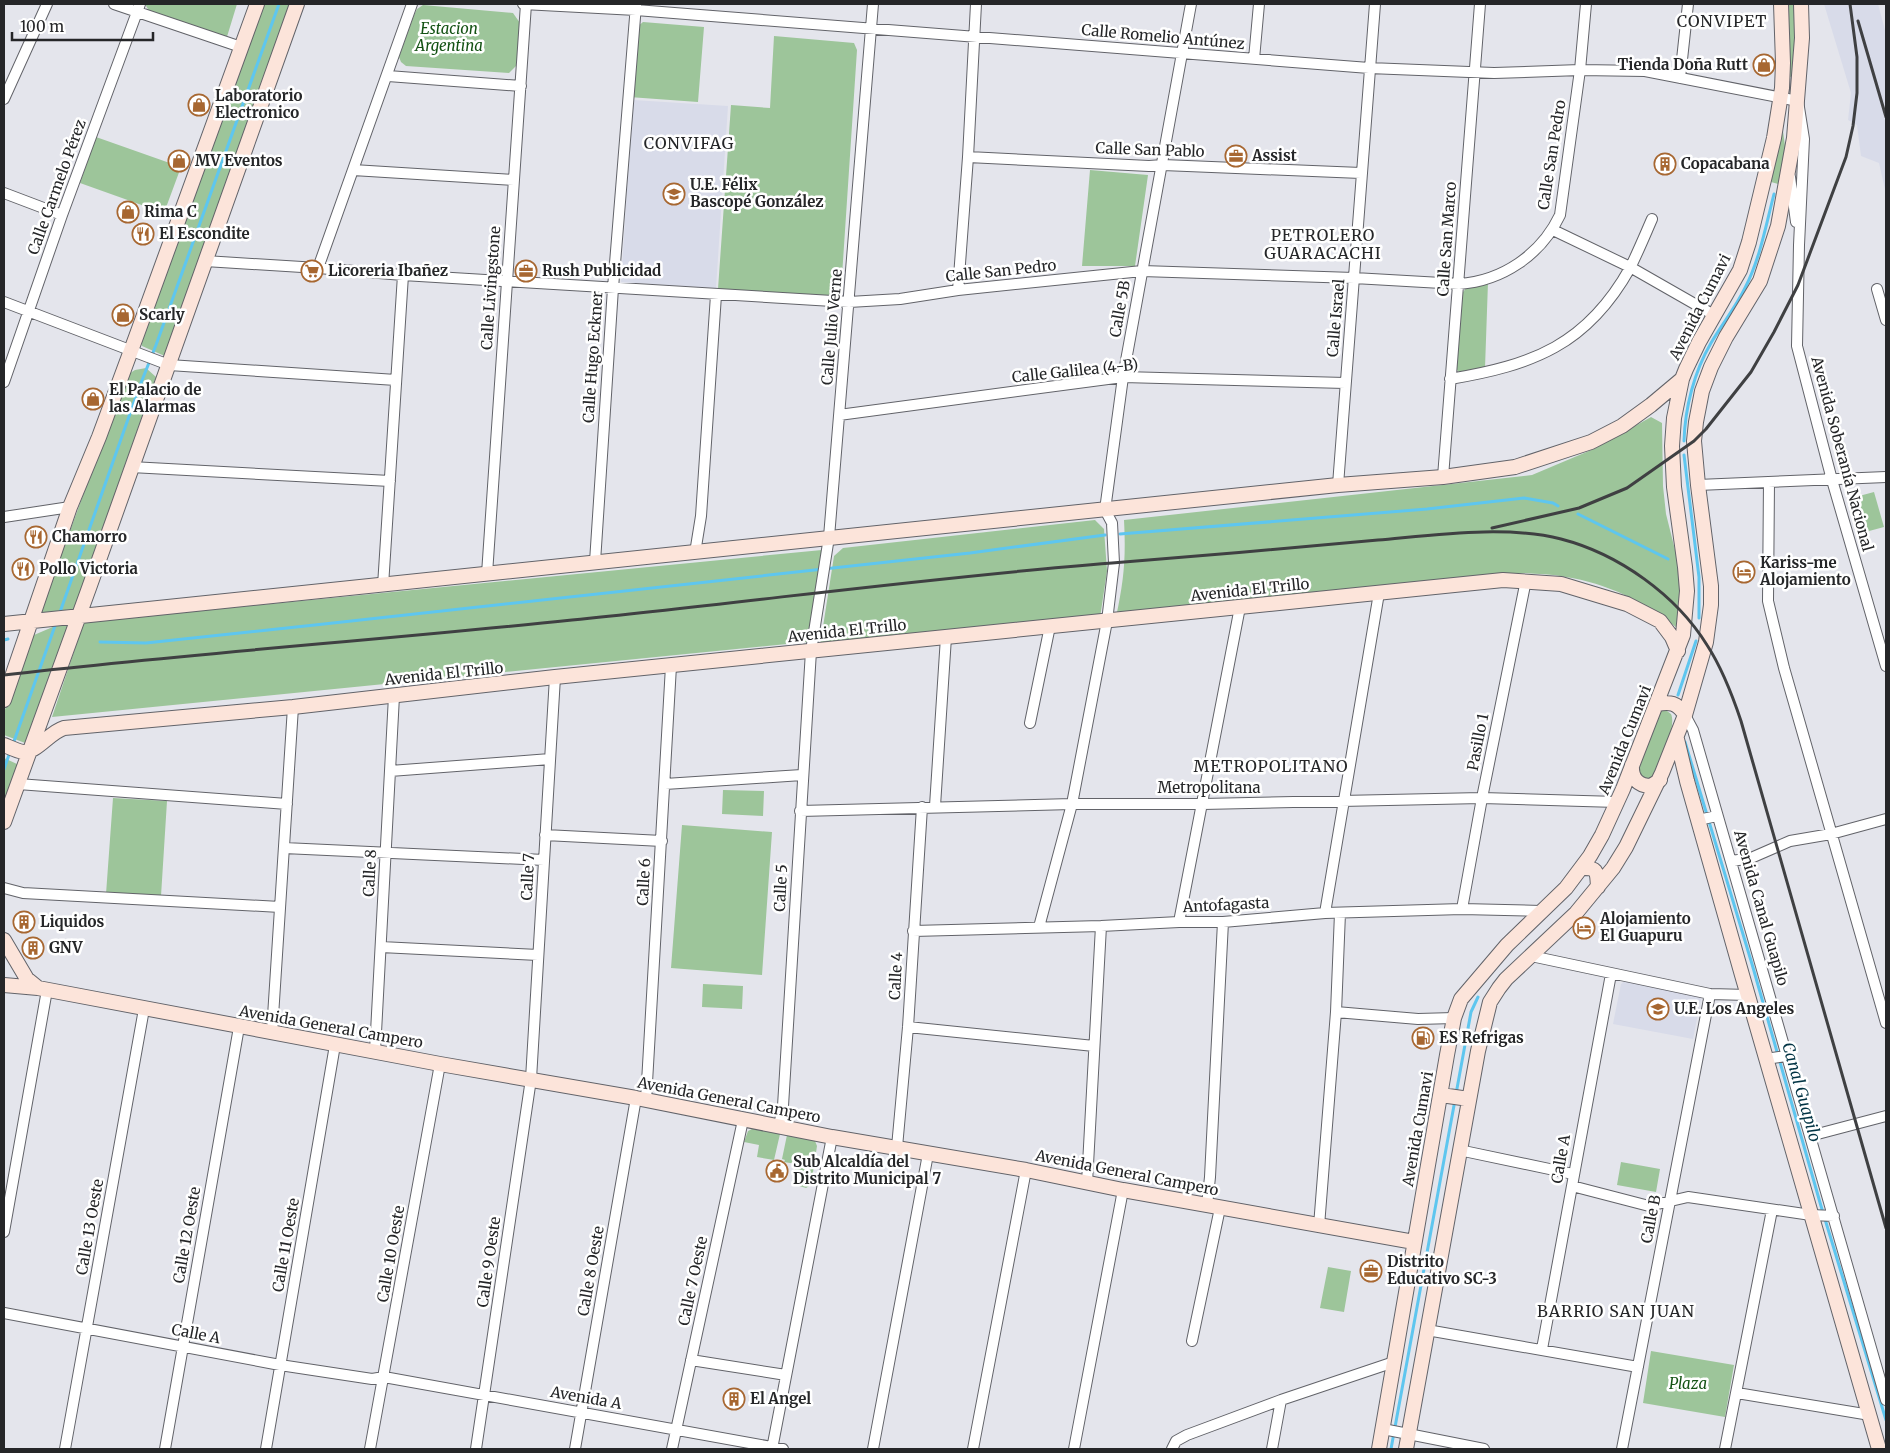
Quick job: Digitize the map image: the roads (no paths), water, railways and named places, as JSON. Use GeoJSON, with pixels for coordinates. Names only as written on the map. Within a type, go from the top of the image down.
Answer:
{"type":"FeatureCollection","features":[{"type":"Feature","properties":{"kind":"main road"},"geometry":{"type":"LineString","coordinates":[[4,700],[38,620],[70,507],[136,353],[257,4]]}},
{"type":"Feature","properties":{"kind":"main road"},"geometry":{"type":"LineString","coordinates":[[4,822],[18,784],[26,751],[75,616],[89,588],[165,363],[205,261],[297,4]]}},
{"type":"Feature","properties":{"kind":"main road","name":"Avenida Cumavi"},"geometry":{"type":"LineString","coordinates":[[1406,1449],[1396,1431],[1394,1362],[1414,1242],[1444,1095],[1454,1018],[1461,999],[1541,911],[1566,888],[1602,835],[1657,704],[1683,635],[1687,591],[1686,567],[1674,487],[1672,446],[1674,418],[1682,378],[1699,342],[1740,270],[1749,242],[1774,138],[1780,98],[1783,63],[1781,4]]}},
{"type":"Feature","properties":{"kind":"main road","name":"Avenida Cumavi"},"geometry":{"type":"LineString","coordinates":[[1379,1449],[1396,1431],[1427,1330],[1459,1150],[1466,1098],[1490,1002],[1506,979],[1576,913],[1598,887],[1626,847],[1656,784],[1685,714],[1706,642],[1711,605],[1710,579],[1694,441],[1696,422],[1702,391],[1711,367],[1726,337],[1760,281],[1778,226],[1789,169],[1798,101],[1802,38],[1801,4]]}},
{"type":"Feature","properties":{"kind":"main road"},"geometry":{"type":"LineString","coordinates":[[1762,190],[1774,189],[1780,192],[1784,198]]}},
{"type":"Feature","properties":{"kind":"main road"},"geometry":{"type":"LineString","coordinates":[[4,624],[1338,486],[1443,477],[1515,467],[1591,442],[1622,426],[1651,405],[1682,378]]}},
{"type":"Feature","properties":{"kind":"main road","name":"Avenida El Trillo"},"geometry":{"type":"LineString","coordinates":[[26,751],[57,730],[64,728],[293,707],[555,677],[1504,580],[1526,580],[1561,584],[1628,604],[1660,621],[1672,637],[1678,651]]}},
{"type":"Feature","properties":{"kind":"main road"},"geometry":{"type":"LineString","coordinates":[[89,588],[92,598],[107,613]]}},
{"type":"Feature","properties":{"kind":"main road"},"geometry":{"type":"LineString","coordinates":[[1657,704],[1674,703],[1685,714]]}},
{"type":"Feature","properties":{"kind":"main road"},"geometry":{"type":"LineString","coordinates":[[1676,738],[1879,1449]]}},
{"type":"Feature","properties":{"kind":"main road"},"geometry":{"type":"LineString","coordinates":[[4,745],[26,751]]}},
{"type":"Feature","properties":{"kind":"main road"},"geometry":{"type":"LineString","coordinates":[[1632,765],[1634,778],[1644,786],[1656,784],[1667,773],[1672,772],[1681,774],[1687,781]]}},
{"type":"Feature","properties":{"kind":"main road"},"geometry":{"type":"LineString","coordinates":[[1581,868],[1590,867],[1595,870],[1598,874],[1598,887]]}},
{"type":"Feature","properties":{"kind":"main road"},"geometry":{"type":"LineString","coordinates":[[4,940],[27,979],[43,989]]}},
{"type":"Feature","properties":{"kind":"main road"},"geometry":{"type":"LineString","coordinates":[[1480,976],[1499,988]]}},
{"type":"Feature","properties":{"kind":"main road","name":"Avenida General Campero"},"geometry":{"type":"LineString","coordinates":[[4,985],[43,989],[335,1045],[641,1099],[832,1138],[897,1147],[1026,1170],[1123,1190],[1414,1242]]}},
{"type":"Feature","properties":{"kind":"main road"},"geometry":{"type":"LineString","coordinates":[[1444,1095],[1466,1098]]}},
{"type":"Feature","properties":{"kind":"street"},"geometry":{"type":"LineString","coordinates":[[4,99],[47,4]]}},
{"type":"Feature","properties":{"kind":"street"},"geometry":{"type":"LineString","coordinates":[[114,4],[139,8],[241,47]]}},
{"type":"Feature","properties":{"kind":"street"},"geometry":{"type":"LineString","coordinates":[[318,268],[388,76],[412,4]]}},
{"type":"Feature","properties":{"kind":"street","name":"Calle Romelio Antúnez"},"geometry":{"type":"LineString","coordinates":[[525,4],[636,7],[871,29],[1369,68],[1494,73],[1580,70],[1645,72],[1798,101]]}},
{"type":"Feature","properties":{"kind":"street","name":"Calle Livingstone"},"geometry":{"type":"LineString","coordinates":[[486,574],[521,86],[525,4]]}},
{"type":"Feature","properties":{"kind":"street","name":"Calle Julio Verne"},"geometry":{"type":"LineString","coordinates":[[811,651],[829,540],[873,4]]}},
{"type":"Feature","properties":{"kind":"street"},"geometry":{"type":"LineString","coordinates":[[958,290],[968,157],[976,4]]}},
{"type":"Feature","properties":{"kind":"street","name":"Calle 5B"},"geometry":{"type":"LineString","coordinates":[[1039,927],[1072,804],[1107,621],[1114,563],[1112,523],[1105,510],[1124,377],[1190,4]]}},
{"type":"Feature","properties":{"kind":"street"},"geometry":{"type":"LineString","coordinates":[[1254,59],[1259,4]]}},
{"type":"Feature","properties":{"kind":"street","name":"Calle Israel"},"geometry":{"type":"LineString","coordinates":[[1338,486],[1375,4]]}},
{"type":"Feature","properties":{"kind":"street","name":"Calle San Marco"},"geometry":{"type":"LineString","coordinates":[[1443,477],[1480,4]]}},
{"type":"Feature","properties":{"kind":"street","name":"Calle San Pedro"},"geometry":{"type":"LineString","coordinates":[[205,261],[849,302],[900,299],[958,290],[1142,272],[1354,278],[1459,284],[1475,283],[1521,263],[1553,230],[1560,215],[1580,70],[1586,4]]}},
{"type":"Feature","properties":{"kind":"street"},"geometry":{"type":"LineString","coordinates":[[1680,78],[1688,4]]}},
{"type":"Feature","properties":{"kind":"street","name":"Calle Hugo Eckner"},"geometry":{"type":"LineString","coordinates":[[595,562],[613,288],[636,7]]}},
{"type":"Feature","properties":{"kind":"street","name":"Calle Carmelo Pérez"},"geometry":{"type":"LineString","coordinates":[[4,382],[62,215],[139,8]]}},
{"type":"Feature","properties":{"kind":"street"},"geometry":{"type":"LineString","coordinates":[[388,76],[521,86]]}},
{"type":"Feature","properties":{"kind":"street","name":"Avenida Soberanía Nacional"},"geometry":{"type":"LineString","coordinates":[[1798,101],[1804,139],[1798,245],[1797,346],[1832,480],[1886,666]]}},
{"type":"Feature","properties":{"kind":"street","name":"Calle San Pablo"},"geometry":{"type":"LineString","coordinates":[[968,157],[1361,173]]}},
{"type":"Feature","properties":{"kind":"street","name":"Avenida Soberanía Nacional"},"geometry":{"type":"LineString","coordinates":[[1789,169],[1798,245]]}},
{"type":"Feature","properties":{"kind":"street"},"geometry":{"type":"LineString","coordinates":[[353,170],[514,180]]}},
{"type":"Feature","properties":{"kind":"street"},"geometry":{"type":"LineString","coordinates":[[4,193],[62,215]]}},
{"type":"Feature","properties":{"kind":"street"},"geometry":{"type":"LineString","coordinates":[[1450,379],[1494,371],[1545,353],[1588,323],[1604,306],[1630,267],[1652,219]]}},
{"type":"Feature","properties":{"kind":"street"},"geometry":{"type":"LineString","coordinates":[[1553,230],[1630,267],[1714,315]]}},
{"type":"Feature","properties":{"kind":"street"},"geometry":{"type":"LineString","coordinates":[[382,586],[403,275]]}},
{"type":"Feature","properties":{"kind":"street"},"geometry":{"type":"LineString","coordinates":[[1877,289],[1886,320]]}},
{"type":"Feature","properties":{"kind":"street"},"geometry":{"type":"LineString","coordinates":[[695,552],[701,516],[716,295]]}},
{"type":"Feature","properties":{"kind":"street"},"geometry":{"type":"LineString","coordinates":[[4,302],[165,363],[396,380]]}},
{"type":"Feature","properties":{"kind":"street","name":"Calle Galilea (4-B)"},"geometry":{"type":"LineString","coordinates":[[840,415],[1124,377],[1345,383]]}},
{"type":"Feature","properties":{"kind":"street"},"geometry":{"type":"LineString","coordinates":[[131,467],[390,481]]}},
{"type":"Feature","properties":{"kind":"street"},"geometry":{"type":"LineString","coordinates":[[1698,484],[1886,477]]}},
{"type":"Feature","properties":{"kind":"street"},"geometry":{"type":"LineString","coordinates":[[1769,482],[1768,601],[1784,668],[1886,1023]]}},
{"type":"Feature","properties":{"kind":"street"},"geometry":{"type":"LineString","coordinates":[[4,517],[70,507]]}},
{"type":"Feature","properties":{"kind":"street","name":"Pasillo 1"},"geometry":{"type":"LineString","coordinates":[[1462,909],[1482,798],[1526,580]]}},
{"type":"Feature","properties":{"kind":"street"},"geometry":{"type":"LineString","coordinates":[[1325,913],[1379,593]]}},
{"type":"Feature","properties":{"kind":"street"},"geometry":{"type":"LineString","coordinates":[[1179,922],[1240,607]]}},
{"type":"Feature","properties":{"kind":"street"},"geometry":{"type":"LineString","coordinates":[[1030,723],[1050,626]]}},
{"type":"Feature","properties":{"kind":"street"},"geometry":{"type":"LineString","coordinates":[[935,806],[946,637]]}},
{"type":"Feature","properties":{"kind":"street","name":"Calle 5"},"geometry":{"type":"LineString","coordinates":[[779,1126],[783,1106],[811,651]]}},
{"type":"Feature","properties":{"kind":"street","name":"Calle 6"},"geometry":{"type":"LineString","coordinates":[[641,1099],[662,840],[671,666]]}},
{"type":"Feature","properties":{"kind":"street","name":"Calle 7"},"geometry":{"type":"LineString","coordinates":[[531,1079],[555,677]]}},
{"type":"Feature","properties":{"kind":"street","name":"Calle 8"},"geometry":{"type":"LineString","coordinates":[[375,1051],[394,696]]}},
{"type":"Feature","properties":{"kind":"street"},"geometry":{"type":"LineString","coordinates":[[272,1032],[293,707]]}},
{"type":"Feature","properties":{"kind":"street","name":"Avenida Canal Guapilo"},"geometry":{"type":"LineString","coordinates":[[1685,714],[1693,730],[1716,816],[1732,861],[1785,1056],[1886,1400]]}},
{"type":"Feature","properties":{"kind":"street"},"geometry":{"type":"LineString","coordinates":[[390,771],[550,759]]}},
{"type":"Feature","properties":{"kind":"street"},"geometry":{"type":"LineString","coordinates":[[665,784],[802,775]]}},
{"type":"Feature","properties":{"kind":"street"},"geometry":{"type":"LineString","coordinates":[[18,784],[287,804]]}},
{"type":"Feature","properties":{"kind":"street","name":"Metropolitana"},"geometry":{"type":"LineString","coordinates":[[800,811],[935,806],[1344,802],[1482,798],[1617,802]]}},
{"type":"Feature","properties":{"kind":"street","name":"Calle 4"},"geometry":{"type":"LineString","coordinates":[[897,1147],[908,1027],[922,807]]}},
{"type":"Feature","properties":{"kind":"street"},"geometry":{"type":"LineString","coordinates":[[1699,820],[1716,816]]}},
{"type":"Feature","properties":{"kind":"street"},"geometry":{"type":"LineString","coordinates":[[1732,861],[1751,858],[1790,841],[1831,834],[1886,819]]}},
{"type":"Feature","properties":{"kind":"street"},"geometry":{"type":"LineString","coordinates":[[546,835],[662,840]]}},
{"type":"Feature","properties":{"kind":"street"},"geometry":{"type":"LineString","coordinates":[[284,848],[544,860]]}},
{"type":"Feature","properties":{"kind":"street"},"geometry":{"type":"LineString","coordinates":[[4,888],[23,893],[280,907]]}},
{"type":"Feature","properties":{"kind":"street","name":"Antofagasta"},"geometry":{"type":"LineString","coordinates":[[913,931],[1223,922],[1325,913],[1462,909],[1541,911]]}},
{"type":"Feature","properties":{"kind":"street"},"geometry":{"type":"LineString","coordinates":[[1319,1226],[1336,1012],[1340,913]]}},
{"type":"Feature","properties":{"kind":"street"},"geometry":{"type":"LineString","coordinates":[[1192,1341],[1213,1206],[1210,1177],[1223,922]]}},
{"type":"Feature","properties":{"kind":"street"},"geometry":{"type":"LineString","coordinates":[[1087,1183],[1101,926]]}},
{"type":"Feature","properties":{"kind":"street"},"geometry":{"type":"LineString","coordinates":[[381,947],[538,955]]}},
{"type":"Feature","properties":{"kind":"street"},"geometry":{"type":"LineString","coordinates":[[1531,956],[1710,994],[1748,995]]}},
{"type":"Feature","properties":{"kind":"street","name":"Calle A"},"geometry":{"type":"LineString","coordinates":[[1542,1349],[1611,974]]}},
{"type":"Feature","properties":{"kind":"street"},"geometry":{"type":"LineString","coordinates":[[4,1232],[43,989]]}},
{"type":"Feature","properties":{"kind":"street","name":"Calle B"},"geometry":{"type":"LineString","coordinates":[[1622,1449],[1710,994]]}},
{"type":"Feature","properties":{"kind":"street","name":"Calle 13 Oeste"},"geometry":{"type":"LineString","coordinates":[[65,1449],[144,1009]]}},
{"type":"Feature","properties":{"kind":"street"},"geometry":{"type":"LineString","coordinates":[[1336,1012],[1418,1019],[1454,1018]]}},
{"type":"Feature","properties":{"kind":"street","name":"Calle 12 Oeste"},"geometry":{"type":"LineString","coordinates":[[165,1449],[239,1027]]}},
{"type":"Feature","properties":{"kind":"street"},"geometry":{"type":"LineString","coordinates":[[908,1027],[1094,1046]]}},
{"type":"Feature","properties":{"kind":"street","name":"Calle 11 Oeste"},"geometry":{"type":"LineString","coordinates":[[266,1449],[335,1045]]}},
{"type":"Feature","properties":{"kind":"street"},"geometry":{"type":"LineString","coordinates":[[1768,1058],[1785,1056]]}},
{"type":"Feature","properties":{"kind":"street","name":"Calle 10 Oeste"},"geometry":{"type":"LineString","coordinates":[[370,1449],[440,1064]]}},
{"type":"Feature","properties":{"kind":"street","name":"Calle 9 Oeste"},"geometry":{"type":"LineString","coordinates":[[476,1449],[531,1079]]}},
{"type":"Feature","properties":{"kind":"street","name":"Calle 8 Oeste"},"geometry":{"type":"LineString","coordinates":[[575,1449],[641,1099]]}},
{"type":"Feature","properties":{"kind":"street"},"geometry":{"type":"LineString","coordinates":[[1810,1136],[1886,1116]]}},
{"type":"Feature","properties":{"kind":"street","name":"Calle 7 Oeste"},"geometry":{"type":"LineString","coordinates":[[672,1449],[743,1120]]}},
{"type":"Feature","properties":{"kind":"street"},"geometry":{"type":"LineString","coordinates":[[776,1449],[786,1375],[832,1138]]}},
{"type":"Feature","properties":{"kind":"street"},"geometry":{"type":"LineString","coordinates":[[1459,1150],[1573,1174]]}},
{"type":"Feature","properties":{"kind":"street"},"geometry":{"type":"LineString","coordinates":[[873,1449],[928,1154]]}},
{"type":"Feature","properties":{"kind":"street"},"geometry":{"type":"LineString","coordinates":[[973,1449],[1026,1170]]}},
{"type":"Feature","properties":{"kind":"street"},"geometry":{"type":"LineString","coordinates":[[1572,1186],[1649,1206],[1688,1197],[1772,1210],[1832,1216]]}},
{"type":"Feature","properties":{"kind":"street"},"geometry":{"type":"LineString","coordinates":[[1074,1449],[1123,1190]]}},
{"type":"Feature","properties":{"kind":"street"},"geometry":{"type":"LineString","coordinates":[[1725,1449],[1772,1210]]}},
{"type":"Feature","properties":{"kind":"street","name":"Calle A"},"geometry":{"type":"LineString","coordinates":[[4,1313],[280,1366],[372,1379],[384,1377]]}},
{"type":"Feature","properties":{"kind":"street"},"geometry":{"type":"LineString","coordinates":[[1427,1330],[1638,1367]]}},
{"type":"Feature","properties":{"kind":"street"},"geometry":{"type":"LineString","coordinates":[[691,1360],[786,1375]]}},
{"type":"Feature","properties":{"kind":"street"},"geometry":{"type":"LineString","coordinates":[[1172,1449],[1176,1441],[1187,1436],[1281,1400],[1394,1362]]}},
{"type":"Feature","properties":{"kind":"street","name":"Avenida A"},"geometry":{"type":"LineString","coordinates":[[384,1377],[776,1449]]}},
{"type":"Feature","properties":{"kind":"street"},"geometry":{"type":"LineString","coordinates":[[1737,1393],[1870,1415]]}},
{"type":"Feature","properties":{"kind":"street"},"geometry":{"type":"LineString","coordinates":[[1272,1449],[1281,1400]]}},
{"type":"Feature","properties":{"kind":"street"},"geometry":{"type":"LineString","coordinates":[[1396,1431],[1484,1449]]}},
{"type":"Feature","properties":{"kind":"waterway"},"geometry":{"type":"LineString","coordinates":[[59,615],[139,388],[279,4]]}},
{"type":"Feature","properties":{"kind":"waterway"},"geometry":{"type":"LineString","coordinates":[[1684,441],[1688,403],[1695,378],[1705,354],[1750,277],[1762,242],[1774,194]]}},
{"type":"Feature","properties":{"kind":"waterway"},"geometry":{"type":"LineString","coordinates":[[1684,455],[1699,577],[1699,618]]}},
{"type":"Feature","properties":{"kind":"waterway"},"geometry":{"type":"LineString","coordinates":[[1120,534],[1427,509],[1524,498],[1553,503],[1558,506]]}},
{"type":"Feature","properties":{"kind":"waterway"},"geometry":{"type":"LineString","coordinates":[[1578,514],[1668,559]]}},
{"type":"Feature","properties":{"kind":"waterway"},"geometry":{"type":"LineString","coordinates":[[100,642],[146,643],[970,553],[1105,535]]}},
{"type":"Feature","properties":{"kind":"waterway"},"geometry":{"type":"LineString","coordinates":[[13,744],[56,623]]}},
{"type":"Feature","properties":{"kind":"waterway"},"geometry":{"type":"LineString","coordinates":[[4,640],[8,639]]}},
{"type":"Feature","properties":{"kind":"waterway"},"geometry":{"type":"LineString","coordinates":[[1678,695],[1696,641]]}},
{"type":"Feature","properties":{"kind":"waterway","name":"Canal Guapilo"},"geometry":{"type":"LineString","coordinates":[[1685,742],[1886,1420]]}},
{"type":"Feature","properties":{"kind":"waterway"},"geometry":{"type":"LineString","coordinates":[[4,769],[10,752]]}},
{"type":"Feature","properties":{"kind":"waterway"},"geometry":{"type":"LineString","coordinates":[[1456,1094],[1471,1012],[1478,997]]}},
{"type":"Feature","properties":{"kind":"waterway"},"geometry":{"type":"LineString","coordinates":[[1391,1449],[1455,1100]]}},
{"type":"Feature","properties":{"kind":"railway"},"geometry":{"type":"LineString","coordinates":[[1492,528],[1579,508],[1627,488],[1694,441],[1706,429],[1751,372],[1798,285],[1846,157],[1853,126],[1857,93],[1857,57],[1850,4]]}},
{"type":"Feature","properties":{"kind":"railway"},"geometry":{"type":"LineString","coordinates":[[1858,21],[1886,117]]}},
{"type":"Feature","properties":{"kind":"railway"},"geometry":{"type":"LineString","coordinates":[[4,675],[572,620],[1044,569],[1470,532],[1517,533],[1561,539],[1583,546],[1625,566],[1662,593],[1694,627],[1707,645],[1722,672],[1741,721],[1886,1228]]}},
{"type":"Feature","properties":{"kind":"place","name":"Tienda Doña Rutt"},"geometry":{"type":"Point","coordinates":[1764,65]}},
{"type":"Feature","properties":{"kind":"place","name":"Laboratorio Electronico"},"geometry":{"type":"Point","coordinates":[199,105]}},
{"type":"Feature","properties":{"kind":"place","name":"Assist"},"geometry":{"type":"Point","coordinates":[1236,156]}},
{"type":"Feature","properties":{"kind":"place","name":"MV Eventos"},"geometry":{"type":"Point","coordinates":[179,161]}},
{"type":"Feature","properties":{"kind":"place","name":"Copacabana"},"geometry":{"type":"Point","coordinates":[1665,164]}},
{"type":"Feature","properties":{"kind":"place","name":"U.E. Félix Bascopé González"},"geometry":{"type":"Point","coordinates":[674,194]}},
{"type":"Feature","properties":{"kind":"place","name":"Rima C"},"geometry":{"type":"Point","coordinates":[128,212]}},
{"type":"Feature","properties":{"kind":"place","name":"El Escondite"},"geometry":{"type":"Point","coordinates":[143,234]}},
{"type":"Feature","properties":{"kind":"place","name":"Licoreria Ibañez"},"geometry":{"type":"Point","coordinates":[312,271]}},
{"type":"Feature","properties":{"kind":"place","name":"Rush Publicidad"},"geometry":{"type":"Point","coordinates":[526,271]}},
{"type":"Feature","properties":{"kind":"place","name":"Scarly"},"geometry":{"type":"Point","coordinates":[123,315]}},
{"type":"Feature","properties":{"kind":"place","name":"El Palacio de las Alarmas"},"geometry":{"type":"Point","coordinates":[93,399]}},
{"type":"Feature","properties":{"kind":"place","name":"Chamorro"},"geometry":{"type":"Point","coordinates":[36,537]}},
{"type":"Feature","properties":{"kind":"place","name":"Pollo Victoria"},"geometry":{"type":"Point","coordinates":[23,569]}},
{"type":"Feature","properties":{"kind":"place","name":"Kariss-me Alojamiento"},"geometry":{"type":"Point","coordinates":[1744,572]}},
{"type":"Feature","properties":{"kind":"place","name":"Liquidos"},"geometry":{"type":"Point","coordinates":[24,922]}},
{"type":"Feature","properties":{"kind":"place","name":"Alojamiento El Guapuru"},"geometry":{"type":"Point","coordinates":[1584,928]}},
{"type":"Feature","properties":{"kind":"place","name":"GNV"},"geometry":{"type":"Point","coordinates":[33,948]}},
{"type":"Feature","properties":{"kind":"place","name":"U.E. Los Angeles"},"geometry":{"type":"Point","coordinates":[1658,1009]}},
{"type":"Feature","properties":{"kind":"place","name":"ES Refrigas"},"geometry":{"type":"Point","coordinates":[1423,1038]}},
{"type":"Feature","properties":{"kind":"place","name":"Sub Alcaldía del Distrito Municipal 7"},"geometry":{"type":"Point","coordinates":[777,1171]}},
{"type":"Feature","properties":{"kind":"place","name":"Distrito Educativo SC-3"},"geometry":{"type":"Point","coordinates":[1371,1271]}},
{"type":"Feature","properties":{"kind":"place","name":"El Angel"},"geometry":{"type":"Point","coordinates":[734,1399]}},
{"type":"Feature","properties":{"kind":"district","name":"CONVIPET"},"geometry":{"type":"Point","coordinates":[1722,21]}},
{"type":"Feature","properties":{"kind":"district","name":"CONVIFAG"},"geometry":{"type":"Point","coordinates":[689,143]}},
{"type":"Feature","properties":{"kind":"district","name":"PETROLERO GUARACACHI"},"geometry":{"type":"Point","coordinates":[1323,244]}},
{"type":"Feature","properties":{"kind":"district","name":"METROPOLITANO"},"geometry":{"type":"Point","coordinates":[1271,766]}},
{"type":"Feature","properties":{"kind":"district","name":"BARRIO SAN JUAN"},"geometry":{"type":"Point","coordinates":[1616,1311]}},
{"type":"Feature","properties":{"kind":"park label","name":"Estacion Argentina"},"geometry":{"type":"Point","coordinates":[449,38]}},
{"type":"Feature","properties":{"kind":"park label","name":"Plaza"},"geometry":{"type":"Point","coordinates":[1688,1384]}}]}
